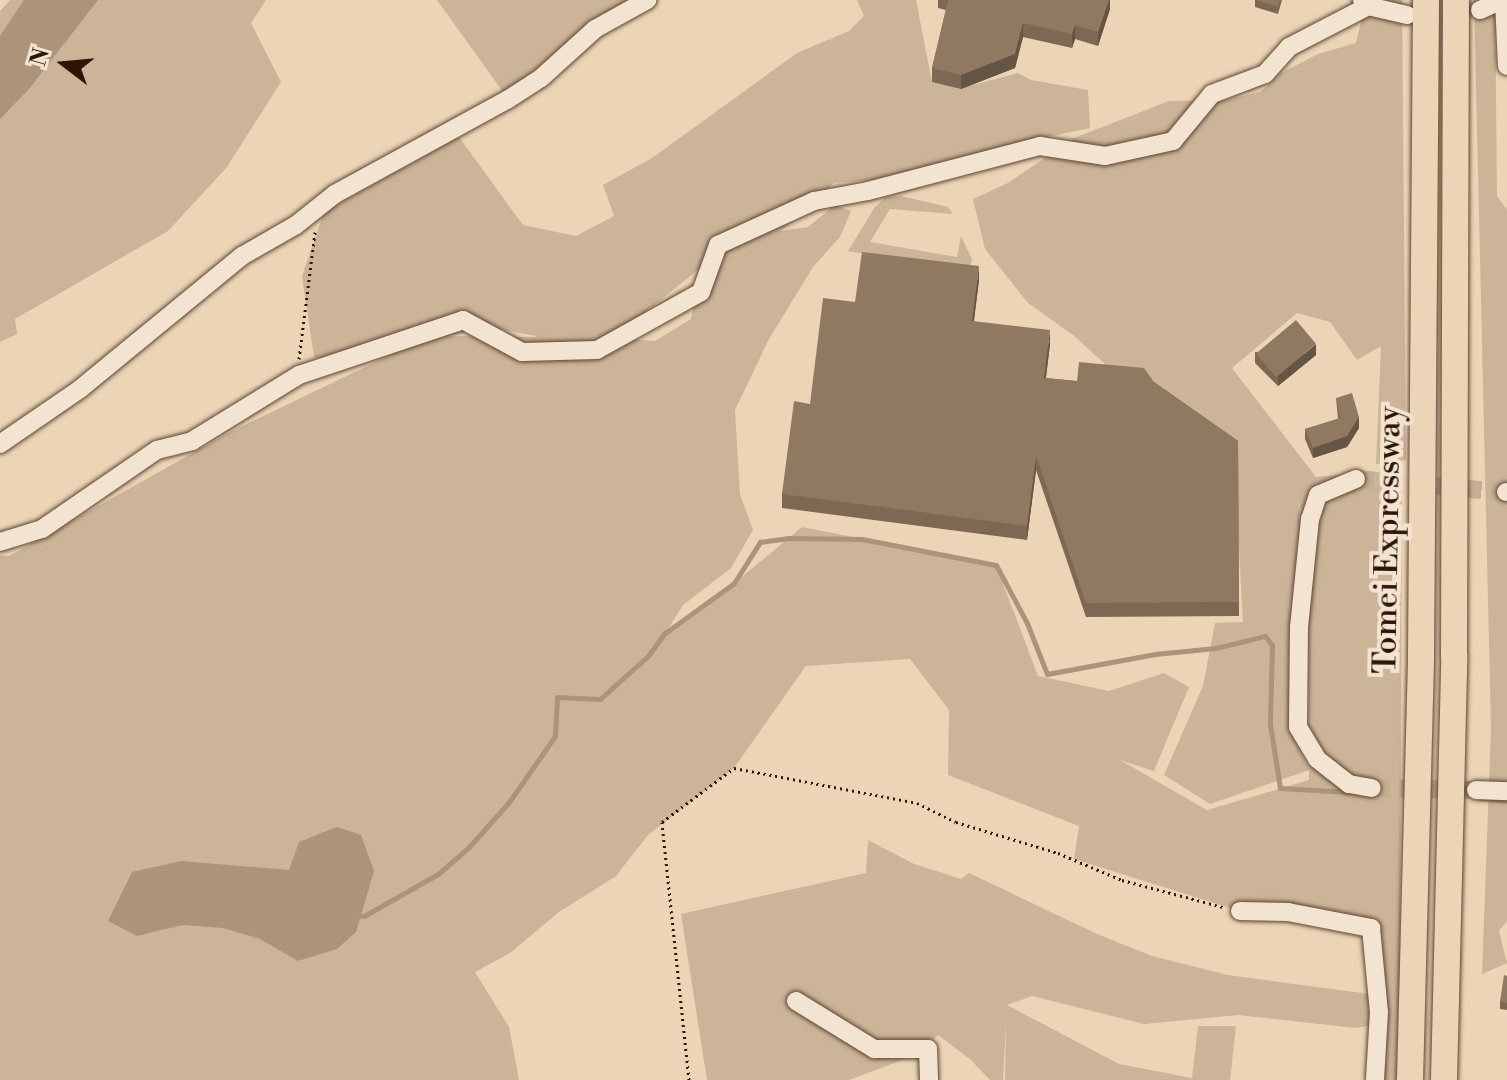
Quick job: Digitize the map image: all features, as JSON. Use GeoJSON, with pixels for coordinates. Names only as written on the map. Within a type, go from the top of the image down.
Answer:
{"type":"FeatureCollection","features":[{"type":"Feature","properties":{"kind":"highway","name":"Tomei Expressway"},"geometry":{"type":"LineString","coordinates":[[1444,1080],[1468,5]]}},
{"type":"Feature","properties":{"kind":"highway","name":"Tomei Expressway"},"geometry":{"type":"LineString","coordinates":[[1410,1080],[1421,656],[1417,8]]}},
{"type":"Feature","properties":{"kind":"street"},"geometry":{"type":"LineString","coordinates":[[0,444],[80,389],[242,256],[296,225],[335,194],[507,100],[541,78],[595,29],[647,0]]}},
{"type":"Feature","properties":{"kind":"street"},"geometry":{"type":"LineString","coordinates":[[1468,5],[1503,0],[1507,66]]}},
{"type":"Feature","properties":{"kind":"street"},"geometry":{"type":"LineString","coordinates":[[0,542],[42,529],[157,450],[192,441],[299,375],[463,320],[522,352],[597,350],[701,292],[718,245],[814,201],[868,191],[1040,146],[1105,156],[1173,141],[1212,94],[1265,74],[1289,47],[1365,3],[1417,8]]}},
{"type":"Feature","properties":{"kind":"street"},"geometry":{"type":"LineString","coordinates":[[1356,479],[1318,495],[1310,519],[1299,627],[1298,727],[1317,759],[1349,784],[1372,788]]}},
{"type":"Feature","properties":{"kind":"street"},"geometry":{"type":"LineString","coordinates":[[1476,790],[1507,791]]}},
{"type":"Feature","properties":{"kind":"street"},"geometry":{"type":"LineString","coordinates":[[1240,911],[1288,912],[1371,928],[1379,1012],[1375,1080]]}},
{"type":"Feature","properties":{"kind":"street"},"geometry":{"type":"LineString","coordinates":[[796,1001],[874,1049],[928,1049],[929,1080]]}},
{"type":"Feature","properties":{"kind":"path"},"geometry":{"type":"LineString","coordinates":[[299,375],[315,228]]}},
{"type":"Feature","properties":{"kind":"path"},"geometry":{"type":"LineString","coordinates":[[689,1080],[662,822],[734,768],[917,803],[956,822],[1058,853],[1122,880],[1240,911]]}},
{"type":"Feature","properties":{"kind":"shaded area"},"geometry":{"type":"Polygon","coordinates":[[[10,0],[266,0],[251,23],[281,82],[227,167],[168,231],[15,319],[17,334],[0,342],[0,11],[10,0]]]}},
{"type":"Feature","properties":{"kind":"shaded area"},"geometry":{"type":"Polygon","coordinates":[[[24,0],[98,0],[29,89],[0,119],[0,36],[24,0]]]}},
{"type":"Feature","properties":{"kind":"shaded area"},"geometry":{"type":"Polygon","coordinates":[[[437,0],[639,0],[506,96],[437,0]]]}},
{"type":"Feature","properties":{"kind":"shaded area"},"geometry":{"type":"Polygon","coordinates":[[[857,0],[916,0],[932,82],[965,87],[1018,73],[1031,80],[1088,90],[1090,128],[995,148],[904,177],[834,183],[781,231],[808,227],[835,205],[851,211],[840,237],[813,267],[769,339],[735,410],[740,494],[753,530],[731,568],[683,605],[667,631],[702,610],[802,527],[996,565],[1038,676],[1109,691],[1164,673],[1189,687],[1154,771],[1120,760],[1207,810],[1309,780],[1309,770],[1210,804],[1164,775],[1203,686],[1215,623],[1243,622],[1233,442],[1161,415],[1073,335],[1028,303],[985,249],[973,199],[1008,183],[1074,138],[1169,101],[1225,100],[1260,92],[1281,73],[1318,54],[1356,43],[1366,0],[1402,0],[1406,460],[1376,464],[1381,346],[1357,360],[1330,322],[1297,313],[1232,368],[1316,477],[1402,470],[1400,975],[1396,1080],[1377,1080],[1382,1031],[1380,924],[1328,912],[1240,911],[1074,859],[1079,826],[948,775],[949,710],[910,659],[806,666],[734,768],[648,835],[616,876],[559,912],[510,953],[475,972],[509,1027],[519,1080],[0,1080],[0,555],[9,556],[232,431],[411,345],[338,361],[314,357],[302,276],[324,212],[459,137],[523,225],[576,236],[614,216],[603,185],[652,158],[797,53],[849,31],[864,16],[857,0]],[[700,268],[614,338],[655,341],[691,319],[700,268]],[[472,324],[465,332],[448,336],[536,337],[472,324]],[[1297,496],[1307,542],[1293,737],[1309,768],[1308,615],[1313,554],[1297,496]]]}},
{"type":"Feature","properties":{"kind":"shaded area"},"geometry":{"type":"Polygon","coordinates":[[[1474,0],[1495,0],[1497,196],[1507,210],[1507,921],[1499,931],[1507,963],[1482,974],[1491,729],[1474,0]]]}},
{"type":"Feature","properties":{"kind":"shaded area"},"geometry":{"type":"Polygon","coordinates":[[[901,196],[948,207],[953,214],[890,209],[870,242],[957,257],[961,236],[972,259],[969,271],[848,251],[875,207],[886,197],[901,196]]]}},
{"type":"Feature","properties":{"kind":"shaded area"},"geometry":{"type":"Polygon","coordinates":[[[337,827],[361,835],[374,871],[356,932],[337,949],[298,961],[260,939],[223,928],[182,925],[137,936],[108,921],[132,872],[181,861],[289,870],[299,842],[337,827]]]}},
{"type":"Feature","properties":{"kind":"shaded area"},"geometry":{"type":"Polygon","coordinates":[[[868,840],[914,864],[961,879],[969,873],[1097,934],[1152,956],[1228,975],[1369,994],[1378,1024],[1356,1028],[1238,1015],[1144,1024],[1032,996],[1007,1005],[1119,1064],[1192,1078],[1198,1026],[1236,1026],[1230,1080],[1005,1080],[1006,1023],[1003,1080],[990,1080],[970,1059],[938,1035],[916,1055],[849,1080],[707,1080],[681,914],[866,873],[868,840]]]}},
{"type":"Feature","properties":{"kind":"building"},"geometry":{"type":"Polygon","coordinates":[[[948,0],[1109,0],[1098,32],[1075,25],[1072,34],[1023,23],[1015,54],[961,75],[932,68],[948,0]]]}},
{"type":"Feature","properties":{"kind":"building"},"geometry":{"type":"Polygon","coordinates":[[[1257,0],[1280,0],[1278,7],[1257,0]]]}},
{"type":"Feature","properties":{"kind":"building"},"geometry":{"type":"Polygon","coordinates":[[[862,252],[979,266],[972,321],[1050,330],[1044,378],[1077,381],[1079,362],[1144,368],[1154,382],[1238,441],[1239,602],[1086,603],[1036,456],[1027,526],[782,494],[794,401],[810,404],[823,298],[855,302],[862,252]]]}},
{"type":"Feature","properties":{"kind":"building"},"geometry":{"type":"Polygon","coordinates":[[[1296,320],[1316,344],[1276,377],[1256,353],[1296,320]]]}},
{"type":"Feature","properties":{"kind":"building"},"geometry":{"type":"Polygon","coordinates":[[[1352,393],[1359,417],[1347,436],[1313,448],[1305,429],[1340,418],[1336,398],[1352,393]]]}},
{"type":"Feature","properties":{"kind":"building"},"geometry":{"type":"Polygon","coordinates":[[[1504,975],[1507,976],[1507,1003],[1500,1002],[1504,975]]]}},
{"type":"Feature","properties":{"kind":"waterway"},"geometry":{"type":"LineString","coordinates":[[356,915],[364,916],[438,874],[469,847],[509,802],[555,736],[557,697],[600,699],[648,656],[665,633],[734,583],[760,542],[789,538],[862,539],[996,565],[1027,623],[1047,674],[1155,654],[1216,648],[1265,636],[1272,645],[1270,724],[1280,788],[1350,792]]}},
{"type":"Feature","properties":{"kind":"waterway"},"geometry":{"type":"LineString","coordinates":[[1480,798],[1507,801]]}},
{"type":"Feature","properties":{"kind":"tunnel"},"geometry":{"type":"LineString","coordinates":[[1356,479],[1506,492]]}},
{"type":"Feature","properties":{"kind":"tunnel"},"geometry":{"type":"LineString","coordinates":[[1372,788],[1476,790]]}}]}
